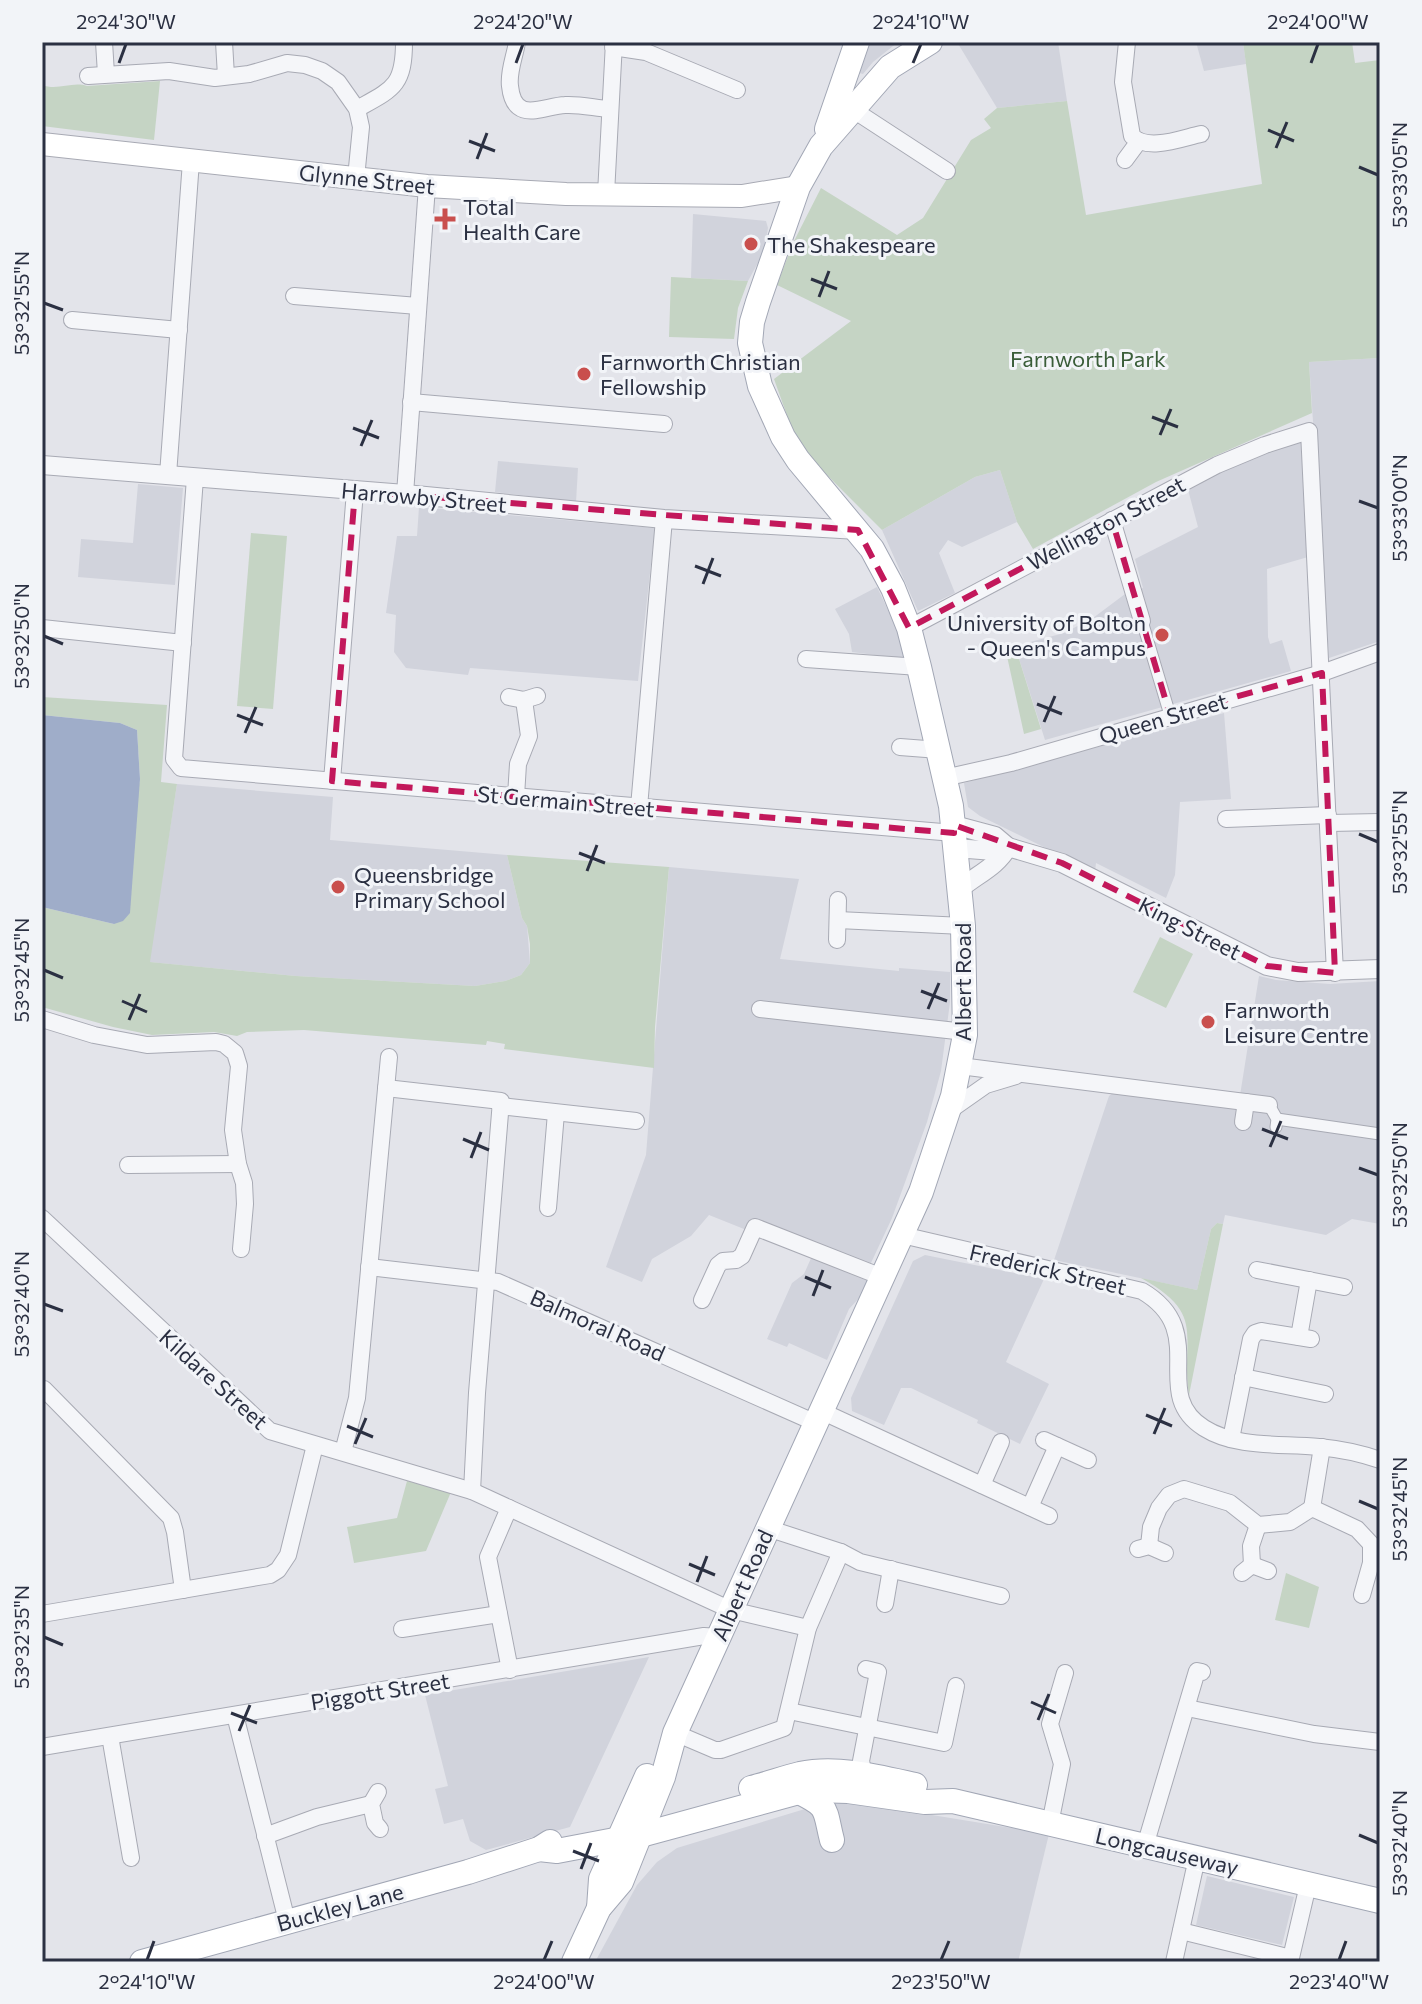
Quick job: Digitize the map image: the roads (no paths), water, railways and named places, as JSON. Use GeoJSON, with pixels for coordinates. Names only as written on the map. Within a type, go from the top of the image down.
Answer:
{"type":"FeatureCollection","features":[{"type":"Feature","properties":{"kind":"main road"},"geometry":{"type":"LineString","coordinates":[[821,146],[857,42]]}},
{"type":"Feature","properties":{"kind":"main road"},"geometry":{"type":"LineString","coordinates":[[789,217],[811,192],[871,86],[890,67],[930,42]]}},
{"type":"Feature","properties":{"kind":"main road"},"geometry":{"type":"LineString","coordinates":[[821,146],[855,111]]}},
{"type":"Feature","properties":{"kind":"main road","name":"Glynne Street"},"geometry":{"type":"LineString","coordinates":[[42,144],[427,186],[742,196],[798,187]]}},
{"type":"Feature","properties":{"kind":"main road","name":"Albert Road"},"geometry":{"type":"LineString","coordinates":[[643,1817],[666,1769],[672,1739],[930,1170],[949,1111],[965,1032],[963,926],[954,835],[939,750],[909,628],[893,588],[872,549],[798,460],[783,437],[760,386],[751,354],[752,322],[798,187],[821,146]]}},
{"type":"Feature","properties":{"kind":"main road","name":"Glynne Street"},"geometry":{"type":"LineString","coordinates":[[742,196],[789,217]]}},
{"type":"Feature","properties":{"kind":"main road","name":"Longcauseway"},"geometry":{"type":"LineString","coordinates":[[643,1817],[801,1774],[858,1779],[927,1788],[953,1801],[1380,1901]]}},
{"type":"Feature","properties":{"kind":"main road","name":"Longcauseway"},"geometry":{"type":"LineString","coordinates":[[643,1817],[738,1809],[858,1779]]}},
{"type":"Feature","properties":{"kind":"main road"},"geometry":{"type":"LineString","coordinates":[[799,1792],[826,1809],[832,1840]]}},
{"type":"Feature","properties":{"kind":"main road"},"geometry":{"type":"LineString","coordinates":[[643,1817],[738,1809]]}},
{"type":"Feature","properties":{"kind":"main road"},"geometry":{"type":"LineString","coordinates":[[574,1962],[599,1908],[648,1855],[681,1833],[716,1822],[738,1809]]}},
{"type":"Feature","properties":{"kind":"main road"},"geometry":{"type":"LineString","coordinates":[[621,1882],[643,1817]]}},
{"type":"Feature","properties":{"kind":"main road"},"geometry":{"type":"LineString","coordinates":[[599,1908],[601,1879],[643,1817]]}},
{"type":"Feature","properties":{"kind":"main road","name":"Buckley Lane"},"geometry":{"type":"LineString","coordinates":[[142,1962],[468,1872],[539,1849],[555,1839],[643,1817]]}},
{"type":"Feature","properties":{"kind":"street"},"geometry":{"type":"LineString","coordinates":[[104,42],[106,74]]}},
{"type":"Feature","properties":{"kind":"street"},"geometry":{"type":"LineString","coordinates":[[224,42],[226,76]]}},
{"type":"Feature","properties":{"kind":"street"},"geometry":{"type":"LineString","coordinates":[[357,109],[396,85],[404,64],[404,42]]}},
{"type":"Feature","properties":{"kind":"street"},"geometry":{"type":"LineString","coordinates":[[517,42],[510,87],[514,99],[522,107],[536,112],[565,105],[609,109]]}},
{"type":"Feature","properties":{"kind":"street"},"geometry":{"type":"LineString","coordinates":[[1127,42],[1123,82],[1130,130],[1139,141],[1151,144],[1204,131]]}},
{"type":"Feature","properties":{"kind":"street"},"geometry":{"type":"LineString","coordinates":[[606,194],[613,44],[646,52],[737,90]]}},
{"type":"Feature","properties":{"kind":"street"},"geometry":{"type":"LineString","coordinates":[[88,76],[169,71],[209,77],[226,76],[249,74],[287,63],[322,71],[338,82],[357,109],[361,127],[356,178]]}},
{"type":"Feature","properties":{"kind":"street"},"geometry":{"type":"LineString","coordinates":[[855,111],[947,171]]}},
{"type":"Feature","properties":{"kind":"street"},"geometry":{"type":"LineString","coordinates":[[1125,160],[1139,141]]}},
{"type":"Feature","properties":{"kind":"street"},"geometry":{"type":"LineString","coordinates":[[168,475],[191,161]]}},
{"type":"Feature","properties":{"kind":"street"},"geometry":{"type":"LineString","coordinates":[[405,494],[427,186]]}},
{"type":"Feature","properties":{"kind":"street"},"geometry":{"type":"LineString","coordinates":[[294,296],[310,304],[418,306]]}},
{"type":"Feature","properties":{"kind":"street"},"geometry":{"type":"LineString","coordinates":[[72,320],[179,330]]}},
{"type":"Feature","properties":{"kind":"street"},"geometry":{"type":"LineString","coordinates":[[411,402],[664,424]]}},
{"type":"Feature","properties":{"kind":"street","name":"Wellington Street"},"geometry":{"type":"LineString","coordinates":[[909,628],[1217,465],[1309,431],[1322,673]]}},
{"type":"Feature","properties":{"kind":"street","name":"Harrowby Street"},"geometry":{"type":"LineString","coordinates":[[42,465],[405,494],[664,519],[858,530]]}},
{"type":"Feature","properties":{"kind":"street"},"geometry":{"type":"LineString","coordinates":[[42,628],[70,637],[183,643],[195,478]]}},
{"type":"Feature","properties":{"kind":"street"},"geometry":{"type":"LineString","coordinates":[[332,781],[355,491]]}},
{"type":"Feature","properties":{"kind":"street"},"geometry":{"type":"LineString","coordinates":[[806,528],[837,505]]}},
{"type":"Feature","properties":{"kind":"street"},"geometry":{"type":"LineString","coordinates":[[639,807],[664,519]]}},
{"type":"Feature","properties":{"kind":"street"},"geometry":{"type":"LineString","coordinates":[[1112,520],[1170,715]]}},
{"type":"Feature","properties":{"kind":"street","name":"St Germain Street"},"geometry":{"type":"LineString","coordinates":[[183,643],[174,759],[178,766],[185,769],[954,835]]}},
{"type":"Feature","properties":{"kind":"street","name":"Queen Street"},"geometry":{"type":"LineString","coordinates":[[944,778],[1011,763],[1322,673],[1380,652]]}},
{"type":"Feature","properties":{"kind":"street"},"geometry":{"type":"LineString","coordinates":[[806,659],[919,667]]}},
{"type":"Feature","properties":{"kind":"street"},"geometry":{"type":"LineString","coordinates":[[1322,673],[1335,973]]}},
{"type":"Feature","properties":{"kind":"street"},"geometry":{"type":"LineString","coordinates":[[516,796],[518,764],[529,736],[523,698]]}},
{"type":"Feature","properties":{"kind":"street"},"geometry":{"type":"LineString","coordinates":[[900,747],[939,750]]}},
{"type":"Feature","properties":{"kind":"street"},"geometry":{"type":"LineString","coordinates":[[1226,820],[1380,822]]}},
{"type":"Feature","properties":{"kind":"street","name":"King Street"},"geometry":{"type":"LineString","coordinates":[[954,835],[994,851],[1008,847],[1062,863],[1267,966],[1298,972],[1335,973],[1380,969]]}},
{"type":"Feature","properties":{"kind":"street"},"geometry":{"type":"LineString","coordinates":[[960,889],[998,863],[1008,847]]}},
{"type":"Feature","properties":{"kind":"street"},"geometry":{"type":"LineString","coordinates":[[837,940],[838,900]]}},
{"type":"Feature","properties":{"kind":"street"},"geometry":{"type":"LineString","coordinates":[[838,920],[963,926]]}},
{"type":"Feature","properties":{"kind":"street"},"geometry":{"type":"LineString","coordinates":[[760,1009],[965,1032]]}},
{"type":"Feature","properties":{"kind":"street"},"geometry":{"type":"LineString","coordinates":[[42,1019],[94,1035],[147,1045],[216,1042],[235,1053],[239,1066],[233,1130],[245,1204],[233,1227],[241,1249]]}},
{"type":"Feature","properties":{"kind":"street"},"geometry":{"type":"LineString","coordinates":[[343,1452],[357,1397],[389,1057]]}},
{"type":"Feature","properties":{"kind":"street"},"geometry":{"type":"LineString","coordinates":[[960,1066],[1246,1102],[1274,1117],[1380,1134]]}},
{"type":"Feature","properties":{"kind":"street"},"geometry":{"type":"LineString","coordinates":[[949,1111],[986,1085],[1021,1075]]}},
{"type":"Feature","properties":{"kind":"street"},"geometry":{"type":"LineString","coordinates":[[386,1088],[556,1113],[636,1121]]}},
{"type":"Feature","properties":{"kind":"street"},"geometry":{"type":"LineString","coordinates":[[1243,1122],[1246,1102]]}},
{"type":"Feature","properties":{"kind":"street"},"geometry":{"type":"LineString","coordinates":[[472,1491],[500,1104]]}},
{"type":"Feature","properties":{"kind":"street"},"geometry":{"type":"LineString","coordinates":[[548,1208],[556,1113]]}},
{"type":"Feature","properties":{"kind":"street"},"geometry":{"type":"LineString","coordinates":[[128,1165],[238,1164]]}},
{"type":"Feature","properties":{"kind":"street","name":"Kildare Street"},"geometry":{"type":"LineString","coordinates":[[42,1218],[256,1421],[280,1436],[472,1491],[731,1610],[808,1628]]}},
{"type":"Feature","properties":{"kind":"street"},"geometry":{"type":"LineString","coordinates":[[702,1300],[718,1265],[742,1256],[755,1227],[882,1277]]}},
{"type":"Feature","properties":{"kind":"street","name":"Frederick Street"},"geometry":{"type":"LineString","coordinates":[[902,1235],[1129,1286],[1152,1297],[1168,1314],[1178,1335],[1177,1383],[1184,1406],[1200,1426],[1231,1439],[1322,1447],[1380,1460]]}},
{"type":"Feature","properties":{"kind":"street","name":"Balmoral Road"},"geometry":{"type":"LineString","coordinates":[[369,1267],[486,1279],[538,1298],[1049,1516]]}},
{"type":"Feature","properties":{"kind":"street"},"geometry":{"type":"LineString","coordinates":[[1257,1270],[1344,1287]]}},
{"type":"Feature","properties":{"kind":"street"},"geometry":{"type":"LineString","coordinates":[[1231,1439],[1251,1339],[1261,1331],[1305,1338],[1309,1280]]}},
{"type":"Feature","properties":{"kind":"street"},"geometry":{"type":"LineString","coordinates":[[1243,1377],[1325,1394]]}},
{"type":"Feature","properties":{"kind":"street"},"geometry":{"type":"LineString","coordinates":[[47,1397],[171,1518],[183,1590]]}},
{"type":"Feature","properties":{"kind":"street"},"geometry":{"type":"LineString","coordinates":[[982,1485],[1001,1442]]}},
{"type":"Feature","properties":{"kind":"street"},"geometry":{"type":"LineString","coordinates":[[1030,1507],[1050,1443],[1088,1460]]}},
{"type":"Feature","properties":{"kind":"street"},"geometry":{"type":"LineString","coordinates":[[42,1614],[270,1575],[278,1570],[288,1555],[315,1445]]}},
{"type":"Feature","properties":{"kind":"street"},"geometry":{"type":"LineString","coordinates":[[1165,1553],[1143,1548],[1159,1508],[1169,1495],[1184,1489],[1230,1503],[1258,1525],[1290,1522],[1312,1508],[1322,1447]]}},
{"type":"Feature","properties":{"kind":"street"},"geometry":{"type":"LineString","coordinates":[[509,1508],[488,1557],[510,1670]]}},
{"type":"Feature","properties":{"kind":"street"},"geometry":{"type":"LineString","coordinates":[[1312,1508],[1357,1529],[1371,1544],[1371,1563],[1358,1598]]}},
{"type":"Feature","properties":{"kind":"street"},"geometry":{"type":"LineString","coordinates":[[1254,1570],[1251,1546],[1258,1525]]}},
{"type":"Feature","properties":{"kind":"street"},"geometry":{"type":"LineString","coordinates":[[767,1528],[841,1552],[860,1562],[1001,1596]]}},
{"type":"Feature","properties":{"kind":"street"},"geometry":{"type":"LineString","coordinates":[[672,1739],[721,1750],[781,1730],[786,1725],[808,1628],[841,1552]]}},
{"type":"Feature","properties":{"kind":"street"},"geometry":{"type":"LineString","coordinates":[[885,1604],[891,1569]]}},
{"type":"Feature","properties":{"kind":"street"},"geometry":{"type":"LineString","coordinates":[[402,1629],[446,1616],[499,1614]]}},
{"type":"Feature","properties":{"kind":"street","name":"Piggott Street"},"geometry":{"type":"LineString","coordinates":[[42,1747],[704,1636],[718,1637]]}},
{"type":"Feature","properties":{"kind":"street"},"geometry":{"type":"LineString","coordinates":[[858,1779],[878,1672],[866,1669]]}},
{"type":"Feature","properties":{"kind":"street"},"geometry":{"type":"LineString","coordinates":[[1145,1846],[1197,1671],[1202,1672]]}},
{"type":"Feature","properties":{"kind":"street"},"geometry":{"type":"LineString","coordinates":[[1050,1824],[1062,1764],[1050,1724],[1065,1673]]}},
{"type":"Feature","properties":{"kind":"street"},"geometry":{"type":"LineString","coordinates":[[789,1711],[944,1743],[956,1686]]}},
{"type":"Feature","properties":{"kind":"street"},"geometry":{"type":"LineString","coordinates":[[1187,1708],[1314,1734],[1380,1742]]}},
{"type":"Feature","properties":{"kind":"street"},"geometry":{"type":"LineString","coordinates":[[235,1715],[287,1921]]}},
{"type":"Feature","properties":{"kind":"street"},"geometry":{"type":"LineString","coordinates":[[110,1736],[131,1858]]}},
{"type":"Feature","properties":{"kind":"street"},"geometry":{"type":"LineString","coordinates":[[265,1836],[374,1798],[375,1823],[380,1829]]}},
{"type":"Feature","properties":{"kind":"street"},"geometry":{"type":"LineString","coordinates":[[1174,1962],[1197,1858]]}},
{"type":"Feature","properties":{"kind":"street"},"geometry":{"type":"LineString","coordinates":[[1181,1931],[1291,1960],[1308,1885]]}},
{"type":"Feature","properties":{"kind":"water"},"geometry":{"type":"Polygon","coordinates":[[[42,715],[120,723],[137,730],[140,779],[130,913],[123,921],[114,924],[42,907],[42,715]]]}},
{"type":"Feature","properties":{"kind":"place","name":"Total Health Care"},"geometry":{"type":"Point","coordinates":[445,219]}},
{"type":"Feature","properties":{"kind":"place","name":"The Shakespeare"},"geometry":{"type":"Point","coordinates":[751,244]}},
{"type":"Feature","properties":{"kind":"place","name":"Farnworth Christian Fellowship"},"geometry":{"type":"Point","coordinates":[584,374]}},
{"type":"Feature","properties":{"kind":"place","name":"University of Bolton - Queen's Campus"},"geometry":{"type":"Point","coordinates":[1162,635]}},
{"type":"Feature","properties":{"kind":"place","name":"Queensbridge Primary School"},"geometry":{"type":"Point","coordinates":[338,887]}},
{"type":"Feature","properties":{"kind":"place","name":"Farnworth Leisure Centre"},"geometry":{"type":"Point","coordinates":[1208,1022]}},
{"type":"Feature","properties":{"kind":"park label","name":"Farnworth Park"},"geometry":{"type":"Point","coordinates":[1088,358]}}]}
